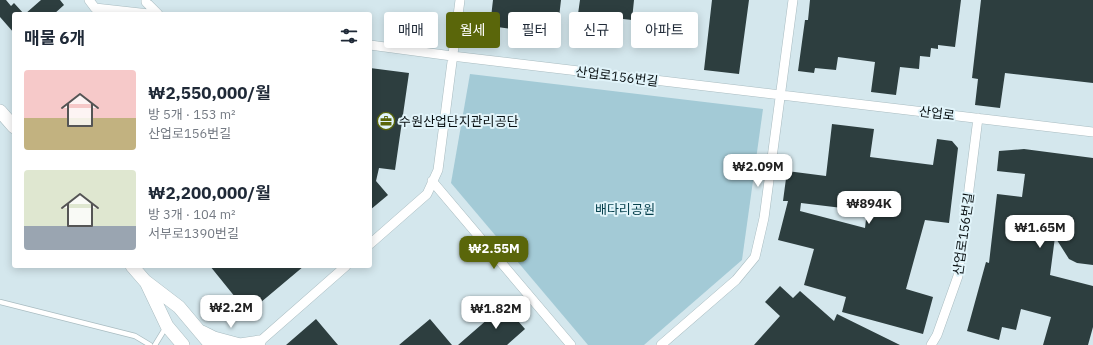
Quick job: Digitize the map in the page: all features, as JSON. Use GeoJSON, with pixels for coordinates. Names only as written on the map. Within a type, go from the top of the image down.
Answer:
{"type":"FeatureCollection","features":[{"type":"Feature","properties":{"kind":"street"},"geometry":{"type":"LineString","coordinates":[[89,0],[95,8],[131,12]]}},
{"type":"Feature","properties":{"kind":"street"},"geometry":{"type":"LineString","coordinates":[[146,0],[146,2],[156,12]]}},
{"type":"Feature","properties":{"kind":"street"},"geometry":{"type":"LineString","coordinates":[[372,242],[427,194],[438,170],[460,0]]}},
{"type":"Feature","properties":{"kind":"street"},"geometry":{"type":"LineString","coordinates":[[661,345],[736,280],[755,258],[764,218],[793,0]]}},
{"type":"Feature","properties":{"kind":"street","name":"산업로156번길"},"geometry":{"type":"LineString","coordinates":[[372,45],[781,95]]}},
{"type":"Feature","properties":{"kind":"street","name":"산업로"},"geometry":{"type":"LineString","coordinates":[[781,95],[1093,132]]}},
{"type":"Feature","properties":{"kind":"street"},"geometry":{"type":"LineString","coordinates":[[0,111],[12,125]]}},
{"type":"Feature","properties":{"kind":"street","name":"산업로156번길"},"geometry":{"type":"LineString","coordinates":[[931,345],[937,335],[958,276],[978,118]]}},
{"type":"Feature","properties":{"kind":"street"},"geometry":{"type":"LineString","coordinates":[[432,182],[571,345]]}},
{"type":"Feature","properties":{"kind":"street"},"geometry":{"type":"LineString","coordinates":[[134,268],[145,281],[179,307],[211,345]]}},
{"type":"Feature","properties":{"kind":"street"},"geometry":{"type":"LineString","coordinates":[[200,331],[214,338],[240,345],[258,344],[344,268]]}},
{"type":"Feature","properties":{"kind":"street"},"geometry":{"type":"LineString","coordinates":[[145,281],[166,326],[183,345]]}},
{"type":"Feature","properties":{"kind":"lane"},"geometry":{"type":"LineString","coordinates":[[0,302],[135,336],[150,345]]}},
{"type":"Feature","properties":{"kind":"lane"},"geometry":{"type":"LineString","coordinates":[[155,345],[166,326]]}},
{"type":"Feature","properties":{"kind":"green space","name":"배다리공원"},"geometry":{"type":"Polygon","coordinates":[[[470,74],[763,109],[742,260],[644,345],[588,345],[451,183],[470,74]]]}},
{"type":"Feature","properties":{"kind":"building"},"geometry":{"type":"Polygon","coordinates":[[[0,0],[6,0],[11,6],[14,3],[22,12],[12,12],[12,31],[0,17],[0,0]]]}},
{"type":"Feature","properties":{"kind":"building"},"geometry":{"type":"Polygon","coordinates":[[[41,0],[60,0],[64,5],[56,12],[27,12],[41,0]]]}},
{"type":"Feature","properties":{"kind":"building"},"geometry":{"type":"Polygon","coordinates":[[[493,0],[561,0],[560,12],[508,12],[508,28],[500,27],[500,12],[492,12],[493,0]]]}},
{"type":"Feature","properties":{"kind":"building"},"geometry":{"type":"Polygon","coordinates":[[[580,0],[634,0],[631,20],[623,19],[623,12],[578,12],[580,0]]]}},
{"type":"Feature","properties":{"kind":"building"},"geometry":{"type":"Polygon","coordinates":[[[712,0],[749,0],[739,74],[704,70],[712,0]]]}},
{"type":"Feature","properties":{"kind":"building"},"geometry":{"type":"Polygon","coordinates":[[[810,0],[961,0],[955,47],[938,45],[938,49],[931,48],[930,57],[920,56],[919,69],[900,67],[896,95],[871,92],[875,62],[838,57],[836,70],[815,68],[814,73],[798,71],[805,20],[808,20],[810,0]]]}},
{"type":"Feature","properties":{"kind":"building"},"geometry":{"type":"Polygon","coordinates":[[[981,0],[1093,0],[1093,83],[1005,73],[1000,108],[975,105],[978,79],[972,78],[981,0]]]}},
{"type":"Feature","properties":{"kind":"building","name":"수원산업단지관리공단"},"geometry":{"type":"Polygon","coordinates":[[[372,68],[409,73],[395,170],[379,168],[376,181],[388,195],[372,208],[372,68]]]}},
{"type":"Feature","properties":{"kind":"building"},"geometry":{"type":"Polygon","coordinates":[[[832,124],[874,129],[870,157],[933,165],[937,139],[952,141],[958,148],[949,223],[925,220],[906,289],[933,297],[923,334],[842,312],[846,297],[804,285],[814,249],[778,240],[788,201],[783,201],[787,171],[826,176],[832,124]],[[801,203],[800,211],[865,228],[867,211],[801,203]]]}},
{"type":"Feature","properties":{"kind":"building"},"geometry":{"type":"Polygon","coordinates":[[[1024,149],[1093,158],[1093,265],[1077,263],[1069,259],[1055,237],[1050,275],[1093,286],[1093,327],[1088,345],[1043,345],[1051,317],[1021,309],[1016,330],[1002,327],[999,340],[967,331],[986,262],[989,263],[997,194],[1022,197],[1025,174],[997,171],[999,151],[1024,149]]]}},
{"type":"Feature","properties":{"kind":"building"},"geometry":{"type":"Polygon","coordinates":[[[212,268],[302,268],[248,313],[212,268]]]}},
{"type":"Feature","properties":{"kind":"building"},"geometry":{"type":"Polygon","coordinates":[[[780,286],[793,298],[800,291],[834,321],[837,314],[900,345],[754,345],[780,316],[765,302],[780,286]]]}},
{"type":"Feature","properties":{"kind":"building"},"geometry":{"type":"Polygon","coordinates":[[[504,305],[525,329],[507,345],[458,345],[504,305]]]}},
{"type":"Feature","properties":{"kind":"building"},"geometry":{"type":"Polygon","coordinates":[[[316,319],[338,345],[286,345],[316,319]]]}},
{"type":"Feature","properties":{"kind":"building"},"geometry":{"type":"Polygon","coordinates":[[[430,319],[452,345],[399,345],[430,319]]]}},
{"type":"Feature","properties":{"kind":"place","name":"수원산업단지관리공단"},"geometry":{"type":"Point","coordinates":[386,121]}}]}
